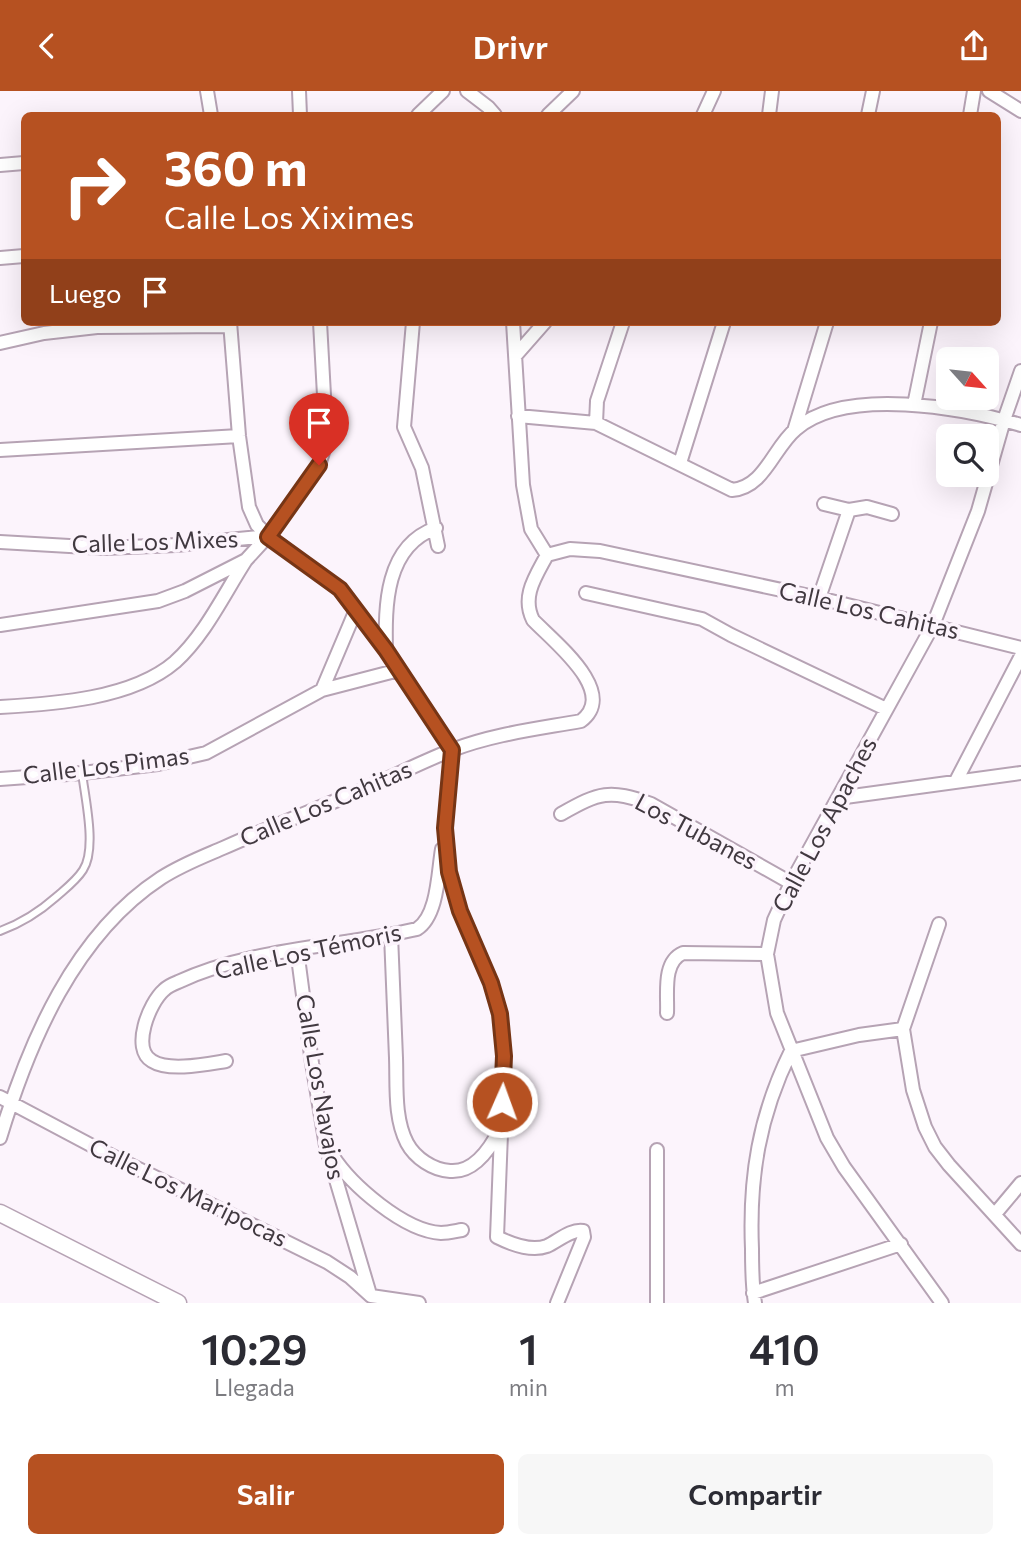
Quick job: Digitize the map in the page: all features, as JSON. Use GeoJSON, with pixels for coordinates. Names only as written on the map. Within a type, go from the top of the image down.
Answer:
{"type":"FeatureCollection","features":[{"type":"Feature","properties":{"kind":"street"},"geometry":{"type":"LineString","coordinates":[[207,91],[210,112]]}},
{"type":"Feature","properties":{"kind":"street"},"geometry":{"type":"LineString","coordinates":[[299,91],[300,112]]}},
{"type":"Feature","properties":{"kind":"street"},"geometry":{"type":"LineString","coordinates":[[421,112],[443,91]]}},
{"type":"Feature","properties":{"kind":"street"},"geometry":{"type":"LineString","coordinates":[[467,91],[492,112]]}},
{"type":"Feature","properties":{"kind":"street"},"geometry":{"type":"LineString","coordinates":[[551,112],[573,91]]}},
{"type":"Feature","properties":{"kind":"street"},"geometry":{"type":"LineString","coordinates":[[704,112],[715,91]]}},
{"type":"Feature","properties":{"kind":"street"},"geometry":{"type":"LineString","coordinates":[[769,112],[772,91]]}},
{"type":"Feature","properties":{"kind":"street"},"geometry":{"type":"LineString","coordinates":[[870,112],[873,91]]}},
{"type":"Feature","properties":{"kind":"street"},"geometry":{"type":"LineString","coordinates":[[970,112],[974,91]]}},
{"type":"Feature","properties":{"kind":"street"},"geometry":{"type":"LineString","coordinates":[[989,91],[1021,111]]}},
{"type":"Feature","properties":{"kind":"street"},"geometry":{"type":"LineString","coordinates":[[0,165],[21,163]]}},
{"type":"Feature","properties":{"kind":"street"},"geometry":{"type":"LineString","coordinates":[[0,258],[21,255]]}},
{"type":"Feature","properties":{"kind":"street"},"geometry":{"type":"LineString","coordinates":[[0,343],[44,333],[97,327],[141,326]]}},
{"type":"Feature","properties":{"kind":"street"},"geometry":{"type":"LineString","coordinates":[[230,326],[239,436],[249,507],[257,525],[268,537],[330,580],[347,598],[386,650],[452,750],[445,828],[449,872],[460,911],[491,983],[500,1014],[504,1056],[497,1237],[509,1243],[534,1248],[545,1247],[577,1230],[583,1231],[584,1237],[557,1303]]}},
{"type":"Feature","properties":{"kind":"street"},"geometry":{"type":"LineString","coordinates":[[0,707],[39,705],[91,697],[138,684],[175,661],[196,638],[246,560],[268,537],[319,465],[326,432],[320,326]]}},
{"type":"Feature","properties":{"kind":"street"},"geometry":{"type":"LineString","coordinates":[[413,326],[404,427],[422,468],[438,546]]}},
{"type":"Feature","properties":{"kind":"street"},"geometry":{"type":"LineString","coordinates":[[513,326],[523,485],[531,529],[547,555]]}},
{"type":"Feature","properties":{"kind":"street"},"geometry":{"type":"LineString","coordinates":[[516,355],[541,326]]}},
{"type":"Feature","properties":{"kind":"street"},"geometry":{"type":"LineString","coordinates":[[596,423],[597,401],[622,326]]}},
{"type":"Feature","properties":{"kind":"street"},"geometry":{"type":"LineString","coordinates":[[680,463],[723,326]]}},
{"type":"Feature","properties":{"kind":"street"},"geometry":{"type":"LineString","coordinates":[[794,431],[826,326]]}},
{"type":"Feature","properties":{"kind":"street"},"geometry":{"type":"LineString","coordinates":[[914,405],[930,326]]}},
{"type":"Feature","properties":{"kind":"street","name":"Calle Los Apaches"},"geometry":{"type":"LineString","coordinates":[[942,1303],[844,1167],[827,1138],[777,1013],[767,954],[774,920],[791,883],[933,625],[978,511],[1004,419],[1021,371]]}},
{"type":"Feature","properties":{"kind":"street"},"geometry":{"type":"LineString","coordinates":[[518,416],[596,423],[732,489],[751,485],[794,431],[824,412],[864,405],[914,405],[1004,419],[1021,425]]}},
{"type":"Feature","properties":{"kind":"street"},"geometry":{"type":"LineString","coordinates":[[0,450],[239,436]]}},
{"type":"Feature","properties":{"kind":"street"},"geometry":{"type":"LineString","coordinates":[[824,504],[849,510],[867,507],[892,514]]}},
{"type":"Feature","properties":{"kind":"street"},"geometry":{"type":"LineString","coordinates":[[819,598],[849,510]]}},
{"type":"Feature","properties":{"kind":"street"},"geometry":{"type":"LineString","coordinates":[[386,650],[388,588],[396,565],[409,546],[436,528]]}},
{"type":"Feature","properties":{"kind":"street","name":"Calle Los Mixes"},"geometry":{"type":"LineString","coordinates":[[0,542],[104,548],[268,537]]}},
{"type":"Feature","properties":{"kind":"street","name":"Calle Los Cahitas"},"geometry":{"type":"LineString","coordinates":[[0,1138],[5,1100],[69,977],[93,941],[141,892],[187,863],[452,750],[486,739],[581,721],[588,716],[594,697],[585,675],[533,620],[529,612],[529,590],[547,555],[570,549],[600,551],[819,598],[1021,648]]}},
{"type":"Feature","properties":{"kind":"street"},"geometry":{"type":"LineString","coordinates":[[0,625],[158,601],[185,591],[246,560]]}},
{"type":"Feature","properties":{"kind":"street"},"geometry":{"type":"LineString","coordinates":[[586,593],[702,619],[887,709]]}},
{"type":"Feature","properties":{"kind":"street"},"geometry":{"type":"LineString","coordinates":[[322,690],[355,612]]}},
{"type":"Feature","properties":{"kind":"street"},"geometry":{"type":"LineString","coordinates":[[956,781],[1021,656]]}},
{"type":"Feature","properties":{"kind":"street","name":"Calle Los Pimas"},"geometry":{"type":"LineString","coordinates":[[0,779],[82,773],[171,762],[206,753],[322,690],[398,670]]}},
{"type":"Feature","properties":{"kind":"street"},"geometry":{"type":"LineString","coordinates":[[838,798],[1021,773]]}},
{"type":"Feature","properties":{"kind":"street","name":"Los Tubanes"},"geometry":{"type":"LineString","coordinates":[[561,814],[586,800],[604,794],[618,793],[635,798],[651,804],[791,883]]}},
{"type":"Feature","properties":{"kind":"street","name":"Calle Los Témoris"},"geometry":{"type":"LineString","coordinates":[[226,1061],[184,1066],[165,1065],[150,1060],[143,1048],[145,1023],[151,1006],[164,990],[179,982],[235,963],[417,929],[429,918],[445,828]]}},
{"type":"Feature","properties":{"kind":"street"},"geometry":{"type":"LineString","coordinates":[[939,924],[903,1029],[914,1090],[925,1127],[935,1147],[1021,1244]]}},
{"type":"Feature","properties":{"kind":"street"},"geometry":{"type":"LineString","coordinates":[[391,935],[398,1111],[408,1145],[418,1157],[435,1168],[452,1171],[469,1167],[484,1154],[502,1126]]}},
{"type":"Feature","properties":{"kind":"street","name":"Calle Los Navajos"},"geometry":{"type":"LineString","coordinates":[[298,950],[312,1063],[326,1146],[372,1299]]}},
{"type":"Feature","properties":{"kind":"street"},"geometry":{"type":"LineString","coordinates":[[667,1013],[670,964],[678,955],[767,954]]}},
{"type":"Feature","properties":{"kind":"street"},"geometry":{"type":"LineString","coordinates":[[901,1244],[754,1298],[750,1210],[752,1175],[776,1086],[792,1051],[859,1035],[903,1029]]}},
{"type":"Feature","properties":{"kind":"street","name":"Calle Los Maripocas"},"geometry":{"type":"LineString","coordinates":[[5,1100],[333,1266],[350,1277],[372,1299]]}},
{"type":"Feature","properties":{"kind":"street"},"geometry":{"type":"LineString","coordinates":[[326,1146],[336,1162],[360,1187],[400,1217],[440,1233],[463,1230]]}},
{"type":"Feature","properties":{"kind":"street"},"geometry":{"type":"LineString","coordinates":[[657,1150],[657,1303]]}},
{"type":"Feature","properties":{"kind":"street"},"geometry":{"type":"LineString","coordinates":[[995,1214],[1021,1183]]}},
{"type":"Feature","properties":{"kind":"street"},"geometry":{"type":"LineString","coordinates":[[0,1213],[178,1303]]}},
{"type":"Feature","properties":{"kind":"street"},"geometry":{"type":"LineString","coordinates":[[372,1299],[419,1303]]}},
{"type":"Feature","properties":{"kind":"lane"},"geometry":{"type":"LineString","coordinates":[[0,931],[21,924],[43,909],[76,878],[87,863],[89,833],[82,773]]}},
{"type":"Feature","properties":{"kind":"route"},"geometry":{"type":"LineString","coordinates":[[319,465],[268,537],[340,589],[386,650],[452,750],[445,828],[449,872],[460,911],[491,983],[500,1014],[504,1056],[502,1102]]}}]}
